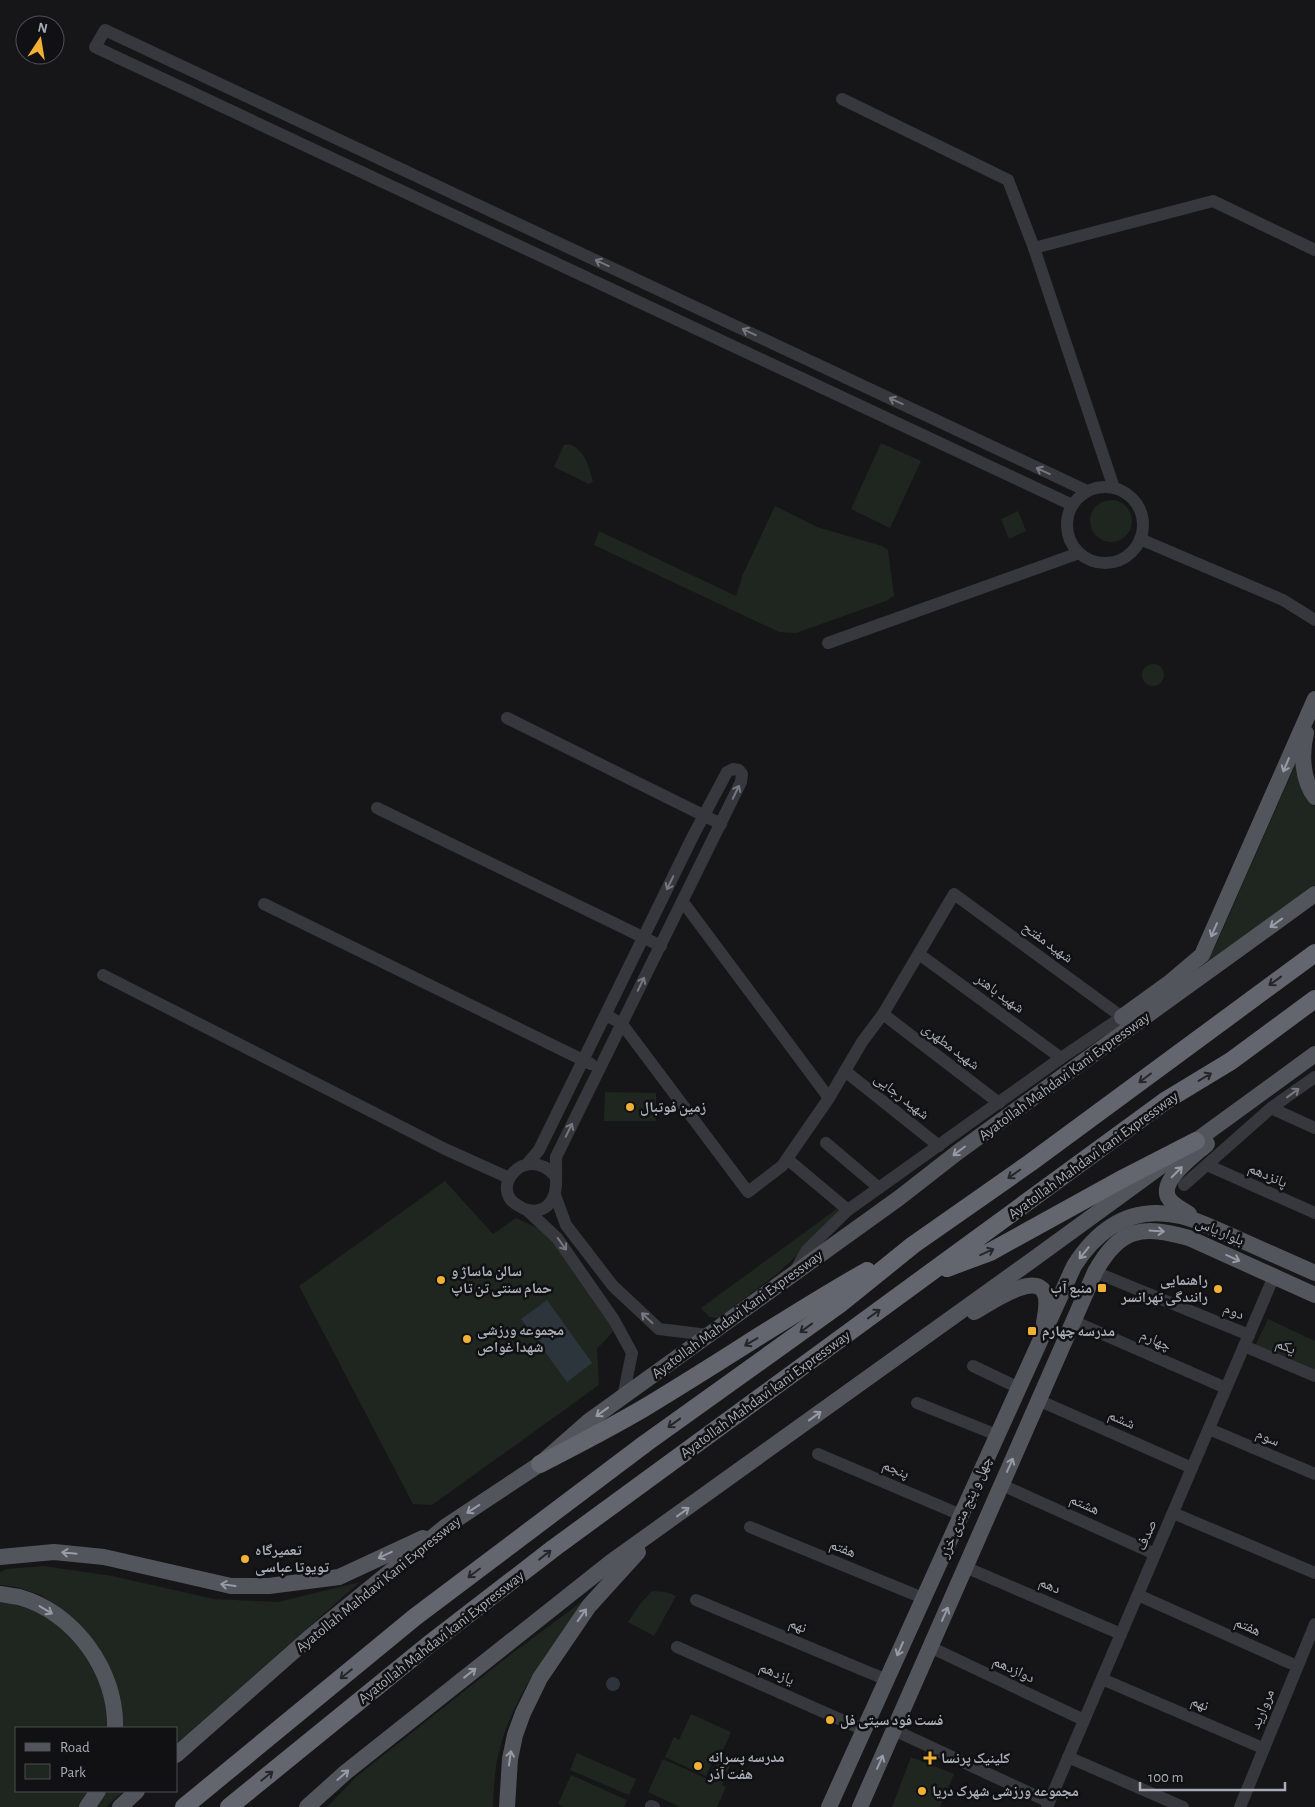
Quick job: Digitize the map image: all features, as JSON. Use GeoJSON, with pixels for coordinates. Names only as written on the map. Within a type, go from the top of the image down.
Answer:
{"type":"FeatureCollection","features":[{"type":"Feature","properties":{"kind":"highway","name":"Ayatollah Mahdavi Kani Expressway"},"geometry":{"type":"LineString","coordinates":[[184,1807],[416,1617],[646,1443],[840,1304],[913,1245],[1030,1163],[1315,953]]}},
{"type":"Feature","properties":{"kind":"highway","name":"Ayatollah Mahdavi kani Expressway"},"geometry":{"type":"LineString","coordinates":[[229,1807],[428,1646],[554,1548],[1165,1101],[1231,1061],[1315,999]]}},
{"type":"Feature","properties":{"kind":"highway"},"geometry":{"type":"LineString","coordinates":[[926,1276],[990,1252],[1124,1178],[1196,1141]]}},
{"type":"Feature","properties":{"kind":"highway"},"geometry":{"type":"LineString","coordinates":[[540,1464],[642,1409],[771,1330],[822,1296],[913,1245]]}},
{"type":"Feature","properties":{"kind":"main road"},"geometry":{"type":"LineString","coordinates":[[1314,702],[1305,737],[1303,758],[1306,776],[1315,796]]}},
{"type":"Feature","properties":{"kind":"main road"},"geometry":{"type":"LineString","coordinates":[[1122,1016],[1190,967],[1202,955],[1314,702]]}},
{"type":"Feature","properties":{"kind":"main road","name":"Ayatollah Mahdavi Kani Expressway"},"geometry":{"type":"LineString","coordinates":[[178,1753],[310,1637],[445,1527],[540,1464],[589,1421],[899,1198],[958,1152],[1315,894]]}},
{"type":"Feature","properties":{"kind":"main road"},"geometry":{"type":"LineString","coordinates":[[1150,997],[1182,990]]}},
{"type":"Feature","properties":{"kind":"main road"},"geometry":{"type":"LineString","coordinates":[[1139,1022],[1150,997]]}},
{"type":"Feature","properties":{"kind":"main road"},"geometry":{"type":"LineString","coordinates":[[307,1807],[346,1772],[611,1562],[1035,1258],[1315,1054]]}},
{"type":"Feature","properties":{"kind":"main road"},"geometry":{"type":"LineString","coordinates":[[1213,1228],[1174,1204],[1168,1198],[1167,1185],[1175,1173],[1245,1105]]}},
{"type":"Feature","properties":{"kind":"main road","name":"بلوار یاس"},"geometry":{"type":"LineString","coordinates":[[1120,1221],[1144,1214],[1166,1213],[1194,1220],[1315,1273]]}},
{"type":"Feature","properties":{"kind":"main road"},"geometry":{"type":"LineString","coordinates":[[1188,1238],[1184,1232],[1184,1226],[1187,1222],[1194,1220]]}},
{"type":"Feature","properties":{"kind":"main road","name":"چهل و پنج متری خزر"},"geometry":{"type":"LineString","coordinates":[[829,1807],[1074,1266],[1080,1256],[1099,1236],[1120,1221]]}},
{"type":"Feature","properties":{"kind":"main road","name":"بلوار یاس"},"geometry":{"type":"LineString","coordinates":[[1125,1237],[1153,1230],[1188,1238],[1315,1295]]}},
{"type":"Feature","properties":{"kind":"main road","name":"چهل و پنج متری خزر"},"geometry":{"type":"LineString","coordinates":[[860,1807],[1095,1272],[1103,1257],[1113,1245],[1125,1237]]}},
{"type":"Feature","properties":{"kind":"main road"},"geometry":{"type":"LineString","coordinates":[[908,1348],[1022,1287],[1030,1285],[1039,1287],[1044,1292],[1046,1302],[1044,1334]]}},
{"type":"Feature","properties":{"kind":"main road"},"geometry":{"type":"LineString","coordinates":[[0,1557],[54,1552],[104,1557],[230,1586],[270,1586],[338,1577],[445,1527]]}},
{"type":"Feature","properties":{"kind":"main road"},"geometry":{"type":"LineString","coordinates":[[507,1807],[510,1759],[515,1735],[523,1713],[540,1678],[588,1606],[656,1531]]}},
{"type":"Feature","properties":{"kind":"main road"},"geometry":{"type":"LineString","coordinates":[[0,1594],[20,1598],[42,1607],[66,1623],[83,1639],[108,1681],[115,1727]]}},
{"type":"Feature","properties":{"kind":"main road"},"geometry":{"type":"LineString","coordinates":[[87,1807],[97,1792]]}},
{"type":"Feature","properties":{"kind":"main road"},"geometry":{"type":"LineString","coordinates":[[120,1807],[136,1792]]}},
{"type":"Feature","properties":{"kind":"street"},"geometry":{"type":"LineString","coordinates":[[1072,505],[95,46],[104,30],[1087,492]]}},
{"type":"Feature","properties":{"kind":"street"},"geometry":{"type":"LineString","coordinates":[[842,100],[1008,180],[1034,248],[1114,488]]}},
{"type":"Feature","properties":{"kind":"street"},"geometry":{"type":"LineString","coordinates":[[1034,248],[1213,201],[1315,250]]}},
{"type":"Feature","properties":{"kind":"street"},"geometry":{"type":"LineString","coordinates":[[1102,487],[1114,488],[1126,493],[1135,502],[1141,514],[1142,527],[1140,539],[1133,550],[1113,562],[1089,560],[1079,553],[1071,542],[1067,530],[1067,517],[1072,505],[1080,496],[1102,487]]}},
{"type":"Feature","properties":{"kind":"street"},"geometry":{"type":"LineString","coordinates":[[1140,539],[1283,600],[1315,620]]}},
{"type":"Feature","properties":{"kind":"street"},"geometry":{"type":"LineString","coordinates":[[828,643],[1079,553]]}},
{"type":"Feature","properties":{"kind":"street"},"geometry":{"type":"LineString","coordinates":[[507,718],[721,824]]}},
{"type":"Feature","properties":{"kind":"street"},"geometry":{"type":"LineString","coordinates":[[528,1164],[539,1150],[727,772],[733,769],[739,770],[742,774],[742,779],[721,824],[556,1157],[555,1195],[566,1225],[607,1279],[659,1329],[708,1335]]}},
{"type":"Feature","properties":{"kind":"street"},"geometry":{"type":"LineString","coordinates":[[377,808],[661,946]]}},
{"type":"Feature","properties":{"kind":"street","name":"شهید مفتح"},"geometry":{"type":"LineString","coordinates":[[919,954],[954,894],[1122,1016]]}},
{"type":"Feature","properties":{"kind":"street"},"geometry":{"type":"LineString","coordinates":[[683,902],[829,1098]]}},
{"type":"Feature","properties":{"kind":"street"},"geometry":{"type":"LineString","coordinates":[[264,904],[600,1068]]}},
{"type":"Feature","properties":{"kind":"street"},"geometry":{"type":"LineString","coordinates":[[606,1015],[622,1024],[748,1192],[782,1166],[829,1098],[862,1042],[883,1014],[919,954]]}},
{"type":"Feature","properties":{"kind":"street","name":"شهید باهنر"},"geometry":{"type":"LineString","coordinates":[[919,954],[1061,1058]]}},
{"type":"Feature","properties":{"kind":"street"},"geometry":{"type":"LineString","coordinates":[[103,975],[445,1149],[509,1178]]}},
{"type":"Feature","properties":{"kind":"street","name":"شهید مطهری"},"geometry":{"type":"LineString","coordinates":[[883,1014],[999,1103]]}},
{"type":"Feature","properties":{"kind":"street"},"geometry":{"type":"LineString","coordinates":[[794,1273],[807,1250],[848,1210],[1122,1016]]}},
{"type":"Feature","properties":{"kind":"street","name":"شهید رجایی"},"geometry":{"type":"LineString","coordinates":[[845,1071],[939,1146]]}},
{"type":"Feature","properties":{"kind":"street"},"geometry":{"type":"LineString","coordinates":[[1184,1185],[1272,1108],[1315,1077]]}},
{"type":"Feature","properties":{"kind":"street"},"geometry":{"type":"LineString","coordinates":[[1272,1108],[1315,1128]]}},
{"type":"Feature","properties":{"kind":"street"},"geometry":{"type":"LineString","coordinates":[[826,1143],[879,1188]]}},
{"type":"Feature","properties":{"kind":"street"},"geometry":{"type":"LineString","coordinates":[[792,1163],[848,1210]]}},
{"type":"Feature","properties":{"kind":"street"},"geometry":{"type":"LineString","coordinates":[[555,1176],[548,1168],[538,1164],[528,1164],[517,1168],[509,1178],[507,1195],[513,1203],[526,1210],[557,1238],[614,1320],[632,1353],[623,1397]]}},
{"type":"Feature","properties":{"kind":"street","name":"پانزدهم"},"geometry":{"type":"LineString","coordinates":[[1207,1166],[1315,1214]]}},
{"type":"Feature","properties":{"kind":"street"},"geometry":{"type":"LineString","coordinates":[[526,1210],[538,1211],[549,1205],[555,1195]]}},
{"type":"Feature","properties":{"kind":"street","name":"دوم"},"geometry":{"type":"LineString","coordinates":[[1095,1272],[1247,1341]]}},
{"type":"Feature","properties":{"kind":"street","name":"صدف"},"geometry":{"type":"LineString","coordinates":[[1048,1804],[1274,1276]]}},
{"type":"Feature","properties":{"kind":"street","name":"چهارم"},"geometry":{"type":"LineString","coordinates":[[1073,1321],[1226,1388]]}},
{"type":"Feature","properties":{"kind":"street","name":"یکم"},"geometry":{"type":"LineString","coordinates":[[1247,1341],[1315,1376]]}},
{"type":"Feature","properties":{"kind":"street"},"geometry":{"type":"LineString","coordinates":[[973,1366],[1019,1388]]}},
{"type":"Feature","properties":{"kind":"street","name":"ششم"},"geometry":{"type":"LineString","coordinates":[[1038,1400],[1192,1468]]}},
{"type":"Feature","properties":{"kind":"street"},"geometry":{"type":"LineString","coordinates":[[918,1404],[997,1435]]}},
{"type":"Feature","properties":{"kind":"street","name":"سوم"},"geometry":{"type":"LineString","coordinates":[[1209,1429],[1315,1474]]}},
{"type":"Feature","properties":{"kind":"street","name":"پنجم"},"geometry":{"type":"LineString","coordinates":[[818,1454],[961,1515]]}},
{"type":"Feature","properties":{"kind":"street","name":"هشتم"},"geometry":{"type":"LineString","coordinates":[[1002,1484],[1155,1554]]}},
{"type":"Feature","properties":{"kind":"street"},"geometry":{"type":"LineString","coordinates":[[1173,1513],[1315,1573]]}},
{"type":"Feature","properties":{"kind":"street","name":"هفتم"},"geometry":{"type":"LineString","coordinates":[[750,1527],[923,1598]]}},
{"type":"Feature","properties":{"kind":"street","name":"دهم"},"geometry":{"type":"LineString","coordinates":[[965,1567],[1121,1634]]}},
{"type":"Feature","properties":{"kind":"street","name":"هفتم"},"geometry":{"type":"LineString","coordinates":[[1138,1595],[1290,1663]]}},
{"type":"Feature","properties":{"kind":"street","name":"نهم"},"geometry":{"type":"LineString","coordinates":[[696,1600],[886,1680]]}},
{"type":"Feature","properties":{"kind":"street","name":"مروارید"},"geometry":{"type":"LineString","coordinates":[[1240,1807],[1315,1624]]}},
{"type":"Feature","properties":{"kind":"street","name":"یازدهم"},"geometry":{"type":"LineString","coordinates":[[677,1647],[864,1730]]}},
{"type":"Feature","properties":{"kind":"street","name":"دوازدهم"},"geometry":{"type":"LineString","coordinates":[[930,1647],[1084,1720]]}},
{"type":"Feature","properties":{"kind":"street","name":"نهم"},"geometry":{"type":"LineString","coordinates":[[1102,1679],[1258,1746]]}},
{"type":"Feature","properties":{"kind":"street"},"geometry":{"type":"LineString","coordinates":[[894,1730],[1048,1804]]}},
{"type":"Feature","properties":{"kind":"street"},"geometry":{"type":"LineString","coordinates":[[1068,1757],[1183,1807]]}},
{"type":"Feature","properties":{"kind":"green space"},"geometry":{"type":"Polygon","coordinates":[[[881,443],[921,461],[890,528],[851,509],[881,443]]]}},
{"type":"Feature","properties":{"kind":"green space"},"geometry":{"type":"Polygon","coordinates":[[[570,444],[580,451],[586,460],[593,481],[589,484],[554,467],[564,445],[570,444]]]}},
{"type":"Feature","properties":{"kind":"green space"},"geometry":{"type":"Polygon","coordinates":[[[1115,500],[1123,503],[1129,509],[1132,521],[1129,533],[1123,539],[1107,542],[1099,539],[1093,533],[1090,517],[1093,509],[1099,503],[1115,500]]]}},
{"type":"Feature","properties":{"kind":"green space"},"geometry":{"type":"Polygon","coordinates":[[[775,506],[817,527],[882,546],[888,550],[894,596],[886,601],[796,633],[779,632],[594,545],[599,531],[736,596],[743,574],[775,506]]]}},
{"type":"Feature","properties":{"kind":"green space"},"geometry":{"type":"Polygon","coordinates":[[[1018,511],[1026,531],[1009,539],[1001,519],[1018,511]]]}},
{"type":"Feature","properties":{"kind":"green space"},"geometry":{"type":"Polygon","coordinates":[[[1153,664],[1161,667],[1164,675],[1161,683],[1153,686],[1145,683],[1142,675],[1145,667],[1153,664]]]}},
{"type":"Feature","properties":{"kind":"green space"},"geometry":{"type":"Polygon","coordinates":[[[1298,759],[1306,795],[1315,807],[1315,885],[1196,972],[1214,949],[1298,759]]]}},
{"type":"Feature","properties":{"kind":"green space","name":"زمین فوتبال"},"geometry":{"type":"Polygon","coordinates":[[[605,1092],[656,1093],[656,1121],[604,1121],[605,1092]]]}},
{"type":"Feature","properties":{"kind":"green space","name":"مجموعه ورزشی شهدا غواص"},"geometry":{"type":"Polygon","coordinates":[[[445,1181],[493,1234],[516,1218],[546,1232],[615,1329],[597,1349],[599,1385],[432,1505],[413,1504],[299,1286],[445,1181]]]}},
{"type":"Feature","properties":{"kind":"green space"},"geometry":{"type":"Polygon","coordinates":[[[838,1208],[843,1213],[778,1273],[719,1318],[709,1317],[701,1308],[838,1208]]]}},
{"type":"Feature","properties":{"kind":"green space"},"geometry":{"type":"Polygon","coordinates":[[[1268,1319],[1315,1341],[1315,1371],[1255,1346],[1268,1319]]]}},
{"type":"Feature","properties":{"kind":"green space"},"geometry":{"type":"Polygon","coordinates":[[[44,1566],[112,1576],[214,1599],[278,1602],[360,1582],[178,1742],[178,1727],[120,1727],[120,1715],[64,1613],[41,1595],[17,1587],[0,1585],[0,1572],[7,1569],[44,1566]]]}},
{"type":"Feature","properties":{"kind":"green space"},"geometry":{"type":"Polygon","coordinates":[[[652,1591],[666,1592],[676,1596],[654,1636],[628,1622],[652,1591]]]}},
{"type":"Feature","properties":{"kind":"green space"},"geometry":{"type":"Polygon","coordinates":[[[588,1597],[534,1673],[512,1713],[497,1763],[493,1807],[327,1807],[356,1777],[506,1658],[588,1597]]]}},
{"type":"Feature","properties":{"kind":"green space"},"geometry":{"type":"Polygon","coordinates":[[[0,1601],[41,1613],[75,1641],[85,1654],[100,1681],[108,1709],[108,1727],[15,1727],[15,1792],[89,1792],[80,1807],[0,1807],[0,1601]]]}},
{"type":"Feature","properties":{"kind":"green space"},"geometry":{"type":"Polygon","coordinates":[[[691,1714],[731,1732],[721,1755],[732,1760],[722,1785],[726,1787],[717,1807],[680,1807],[648,1792],[663,1759],[710,1780],[719,1758],[715,1756],[706,1776],[665,1757],[674,1737],[679,1740],[691,1714]]]}},
{"type":"Feature","properties":{"kind":"green space"},"geometry":{"type":"Polygon","coordinates":[[[577,1753],[636,1779],[629,1795],[570,1770],[577,1753]]]}},
{"type":"Feature","properties":{"kind":"green space","name":"مجموعه ورزشی شهرک دریا"},"geometry":{"type":"Polygon","coordinates":[[[911,1757],[954,1774],[940,1807],[892,1807],[911,1757]]]}},
{"type":"Feature","properties":{"kind":"green space"},"geometry":{"type":"Polygon","coordinates":[[[571,1775],[627,1800],[624,1807],[564,1807],[558,1804],[571,1775]]]}},
{"type":"Feature","properties":{"kind":"green space"},"geometry":{"type":"Polygon","coordinates":[[[105,1792],[123,1792],[106,1807],[95,1807],[105,1792]]]}},
{"type":"Feature","properties":{"kind":"shaded area"},"geometry":{"type":"Polygon","coordinates":[[[547,1300],[592,1363],[567,1382],[521,1319],[547,1300]]]}},
{"type":"Feature","properties":{"kind":"shaded area"},"geometry":{"type":"Polygon","coordinates":[[[610,1677],[616,1677],[620,1684],[616,1691],[610,1691],[606,1687],[606,1681],[610,1677]]]}},
{"type":"Feature","properties":{"kind":"place","name":"زمین فوتبال"},"geometry":{"type":"Point","coordinates":[630,1107]}},
{"type":"Feature","properties":{"kind":"place","name":"سالن ماساژ و حمام سنتی تن تاپ"},"geometry":{"type":"Point","coordinates":[441,1280]}},
{"type":"Feature","properties":{"kind":"place","name":"منبع آب"},"geometry":{"type":"Point","coordinates":[1102,1288]}},
{"type":"Feature","properties":{"kind":"place","name":"راهنمایی رانندگی تهرانسر"},"geometry":{"type":"Point","coordinates":[1218,1289]}},
{"type":"Feature","properties":{"kind":"place","name":"مدرسه چهارم"},"geometry":{"type":"Point","coordinates":[1032,1331]}},
{"type":"Feature","properties":{"kind":"place","name":"مجموعه ورزشی شهدا غواص"},"geometry":{"type":"Point","coordinates":[467,1339]}},
{"type":"Feature","properties":{"kind":"place","name":"تعمیرگاه تویوتا عباسی"},"geometry":{"type":"Point","coordinates":[245,1559]}},
{"type":"Feature","properties":{"kind":"place","name":"فست فود سیتی فل"},"geometry":{"type":"Point","coordinates":[830,1720]}},
{"type":"Feature","properties":{"kind":"place","name":"کلینیک پرنسا"},"geometry":{"type":"Point","coordinates":[930,1758]}},
{"type":"Feature","properties":{"kind":"place","name":"مدرسه پسرانه هفت آذر"},"geometry":{"type":"Point","coordinates":[698,1766]}},
{"type":"Feature","properties":{"kind":"place","name":"مجموعه ورزشی شهرک دریا"},"geometry":{"type":"Point","coordinates":[922,1791]}}]}
